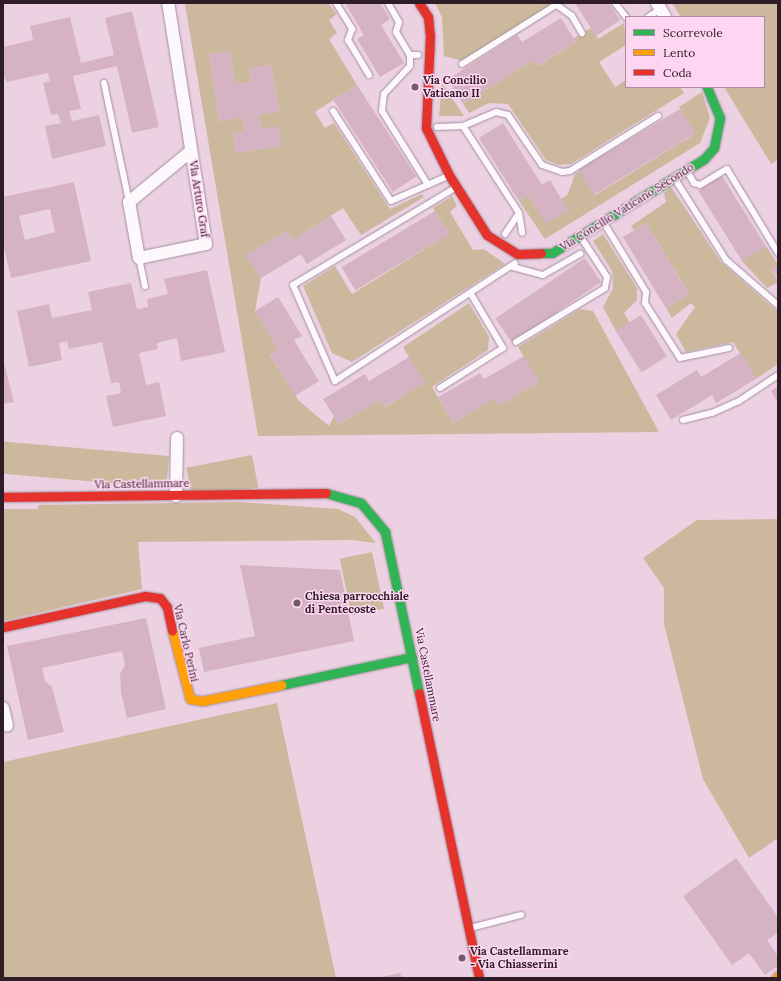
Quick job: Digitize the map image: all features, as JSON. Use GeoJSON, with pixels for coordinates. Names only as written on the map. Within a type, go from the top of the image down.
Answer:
{"type":"FeatureCollection","features":[{"type":"Feature","properties":{"kind":"street"},"geometry":{"type":"LineString","coordinates":[[168,3],[191,151]]}},
{"type":"Feature","properties":{"kind":"street","name":"Via Concilio Vaticano Secondo"},"geometry":{"type":"LineString","coordinates":[[419,3],[428,17],[430,36],[426,128],[449,175],[487,235],[518,254],[535,256],[552,253],[674,178],[714,148],[719,134],[720,118],[707,88]]}},
{"type":"Feature","properties":{"kind":"street","name":"Via Arturo Graf"},"geometry":{"type":"LineString","coordinates":[[129,202],[191,151]]}},
{"type":"Feature","properties":{"kind":"street","name":"Via Arturo Graf"},"geometry":{"type":"LineString","coordinates":[[139,258],[206,244],[191,151]]}},
{"type":"Feature","properties":{"kind":"street"},"geometry":{"type":"LineString","coordinates":[[129,202],[139,258]]}},
{"type":"Feature","properties":{"kind":"street"},"geometry":{"type":"LineString","coordinates":[[176,496],[177,438]]}},
{"type":"Feature","properties":{"kind":"street","name":"Via Castellammare"},"geometry":{"type":"LineString","coordinates":[[3,497],[176,496],[323,492],[360,503],[374,515],[385,532],[412,657],[466,929],[479,978]]}},
{"type":"Feature","properties":{"kind":"street","name":"Via Carlo Perini"},"geometry":{"type":"LineString","coordinates":[[3,627],[144,596],[160,598],[167,606],[186,693],[190,699],[202,701],[412,657]]}},
{"type":"Feature","properties":{"kind":"street"},"geometry":{"type":"LineString","coordinates":[[3,708],[7,726]]}},
{"type":"Feature","properties":{"kind":"lane"},"geometry":{"type":"LineString","coordinates":[[336,3],[352,29],[348,40],[369,75]]}},
{"type":"Feature","properties":{"kind":"lane"},"geometry":{"type":"LineString","coordinates":[[388,3],[399,22],[396,32],[410,55],[410,66],[384,94],[382,111],[428,185]]}},
{"type":"Feature","properties":{"kind":"lane"},"geometry":{"type":"LineString","coordinates":[[615,3],[625,16]]}},
{"type":"Feature","properties":{"kind":"lane"},"geometry":{"type":"LineString","coordinates":[[462,64],[555,4],[572,16],[582,33]]}},
{"type":"Feature","properties":{"kind":"lane"},"geometry":{"type":"LineString","coordinates":[[650,16],[661,10]]}},
{"type":"Feature","properties":{"kind":"lane"},"geometry":{"type":"LineString","coordinates":[[410,55],[418,55]]}},
{"type":"Feature","properties":{"kind":"lane"},"geometry":{"type":"LineString","coordinates":[[104,83],[129,202]]}},
{"type":"Feature","properties":{"kind":"lane"},"geometry":{"type":"LineString","coordinates":[[333,111],[391,201],[449,175]]}},
{"type":"Feature","properties":{"kind":"lane"},"geometry":{"type":"LineString","coordinates":[[437,127],[463,126],[496,112],[508,115],[542,165],[562,172],[570,170],[658,116]]}},
{"type":"Feature","properties":{"kind":"lane"},"geometry":{"type":"LineString","coordinates":[[463,126],[518,213],[522,233]]}},
{"type":"Feature","properties":{"kind":"lane"},"geometry":{"type":"LineString","coordinates":[[686,170],[694,183],[700,185],[727,169],[778,253]]}},
{"type":"Feature","properties":{"kind":"lane"},"geometry":{"type":"LineString","coordinates":[[674,178],[726,260],[778,305]]}},
{"type":"Feature","properties":{"kind":"lane"},"geometry":{"type":"LineString","coordinates":[[457,188],[293,285],[335,381],[514,265],[543,275],[580,254]]}},
{"type":"Feature","properties":{"kind":"lane"},"geometry":{"type":"LineString","coordinates":[[505,234],[518,213]]}},
{"type":"Feature","properties":{"kind":"lane"},"geometry":{"type":"LineString","coordinates":[[607,228],[646,292],[645,304],[680,358],[729,348]]}},
{"type":"Feature","properties":{"kind":"lane"},"geometry":{"type":"LineString","coordinates":[[516,342],[605,288],[607,276],[584,242]]}},
{"type":"Feature","properties":{"kind":"lane"},"geometry":{"type":"LineString","coordinates":[[139,258],[145,286]]}},
{"type":"Feature","properties":{"kind":"lane"},"geometry":{"type":"LineString","coordinates":[[440,388],[502,348],[471,294]]}},
{"type":"Feature","properties":{"kind":"lane"},"geometry":{"type":"LineString","coordinates":[[683,420],[712,413],[739,401],[778,375]]}},
{"type":"Feature","properties":{"kind":"lane"},"geometry":{"type":"LineString","coordinates":[[466,929],[521,916]]}},
{"type":"Feature","properties":{"kind":"shaded area"},"geometry":{"type":"Polygon","coordinates":[[[328,3],[337,14],[329,20],[337,33],[329,39],[357,85],[315,112],[325,128],[334,123],[390,209],[422,194],[424,197],[361,235],[343,208],[293,240],[287,231],[247,255],[261,278],[255,311],[278,349],[270,355],[299,401],[329,426],[334,416],[339,424],[380,400],[385,407],[424,383],[403,347],[469,303],[489,337],[488,350],[432,387],[453,423],[494,398],[499,406],[539,382],[518,347],[580,309],[593,311],[659,432],[258,436],[185,4],[328,3]],[[230,51],[209,54],[219,121],[242,117],[245,132],[233,134],[236,153],[282,146],[261,129],[258,115],[279,111],[271,65],[249,68],[251,82],[235,84],[230,51]]]}},
{"type":"Feature","properties":{"kind":"shaded area"},"geometry":{"type":"Polygon","coordinates":[[[435,3],[549,3],[550,5],[462,61],[444,56],[442,17],[435,3]]]}},
{"type":"Feature","properties":{"kind":"shaded area"},"geometry":{"type":"Polygon","coordinates":[[[672,3],[778,3],[778,160],[771,164],[725,88],[765,88],[765,16],[680,16],[672,3]]]}},
{"type":"Feature","properties":{"kind":"shaded area"},"geometry":{"type":"Polygon","coordinates":[[[624,23],[625,46],[599,62],[615,87],[625,81],[625,88],[681,88],[684,93],[571,164],[558,165],[546,160],[508,104],[489,103],[469,113],[463,104],[533,60],[538,66],[576,42],[574,38],[591,28],[598,39],[624,23]]]}},
{"type":"Feature","properties":{"kind":"shaded area"},"geometry":{"type":"Polygon","coordinates":[[[442,83],[464,116],[439,116],[442,83]]]}},
{"type":"Feature","properties":{"kind":"shaded area"},"geometry":{"type":"Polygon","coordinates":[[[702,92],[710,118],[700,143],[545,239],[519,201],[528,195],[546,223],[568,210],[561,199],[568,194],[575,174],[580,171],[595,195],[695,134],[679,107],[702,92]]]}},
{"type":"Feature","properties":{"kind":"shaded area"},"geometry":{"type":"Polygon","coordinates":[[[671,187],[721,262],[778,312],[778,364],[756,379],[733,342],[686,352],[676,334],[695,307],[691,303],[672,318],[666,308],[689,294],[646,223],[634,230],[631,226],[666,202],[664,193],[671,187]]]}},
{"type":"Feature","properties":{"kind":"shaded area"},"geometry":{"type":"Polygon","coordinates":[[[452,196],[457,206],[450,212],[473,250],[484,249],[505,264],[352,362],[332,353],[303,286],[335,266],[352,294],[449,234],[433,208],[452,196]]]}},
{"type":"Feature","properties":{"kind":"shaded area"},"geometry":{"type":"Polygon","coordinates":[[[603,234],[637,288],[637,300],[624,313],[630,323],[616,331],[603,307],[613,288],[612,271],[593,241],[603,234]]]}},
{"type":"Feature","properties":{"kind":"shaded area"},"geometry":{"type":"Polygon","coordinates":[[[766,246],[778,265],[772,269],[778,282],[767,288],[742,261],[766,246]]]}},
{"type":"Feature","properties":{"kind":"shaded area"},"geometry":{"type":"Polygon","coordinates":[[[4,442],[169,456],[166,488],[3,474],[4,442]]]}},
{"type":"Feature","properties":{"kind":"shaded area"},"geometry":{"type":"Polygon","coordinates":[[[252,455],[258,487],[193,500],[186,468],[252,455]]]}},
{"type":"Feature","properties":{"kind":"shaded area"},"geometry":{"type":"Polygon","coordinates":[[[238,502],[338,509],[355,517],[376,543],[351,540],[138,542],[142,589],[3,621],[3,509],[38,509],[38,505],[238,502]]]}},
{"type":"Feature","properties":{"kind":"shaded area"},"geometry":{"type":"Polygon","coordinates":[[[778,519],[778,838],[749,858],[703,779],[664,624],[664,588],[643,558],[697,520],[778,519]]]}},
{"type":"Feature","properties":{"kind":"shaded area"},"geometry":{"type":"Polygon","coordinates":[[[372,552],[384,609],[352,616],[340,559],[372,552]]]}},
{"type":"Feature","properties":{"kind":"shaded area"},"geometry":{"type":"Polygon","coordinates":[[[277,703],[336,978],[3,978],[3,762],[277,703]]]}},
{"type":"Feature","properties":{"kind":"building"},"geometry":{"type":"Polygon","coordinates":[[[345,3],[380,3],[390,19],[381,25],[404,63],[380,77],[357,39],[364,35],[345,3]]]}},
{"type":"Feature","properties":{"kind":"building"},"geometry":{"type":"Polygon","coordinates":[[[575,3],[609,3],[620,20],[596,36],[575,3]]]}},
{"type":"Feature","properties":{"kind":"building"},"geometry":{"type":"Polygon","coordinates":[[[132,11],[159,127],[132,133],[117,66],[73,76],[81,109],[69,111],[72,121],[99,115],[106,146],[52,159],[45,126],[61,123],[58,114],[51,115],[43,83],[50,81],[48,73],[7,82],[3,74],[3,47],[33,40],[30,26],[70,17],[81,63],[114,55],[105,18],[132,11]]]}},
{"type":"Feature","properties":{"kind":"building"},"geometry":{"type":"Polygon","coordinates":[[[561,18],[576,42],[537,66],[533,60],[463,104],[448,79],[517,35],[522,42],[561,18]]]}},
{"type":"Feature","properties":{"kind":"building"},"geometry":{"type":"Polygon","coordinates":[[[230,51],[235,84],[251,82],[249,68],[271,65],[279,112],[258,115],[261,129],[279,126],[282,146],[236,153],[233,134],[245,132],[242,117],[219,121],[209,54],[230,51]]]}},
{"type":"Feature","properties":{"kind":"building"},"geometry":{"type":"Polygon","coordinates":[[[357,85],[416,176],[393,192],[334,100],[357,85]]]}},
{"type":"Feature","properties":{"kind":"building"},"geometry":{"type":"Polygon","coordinates":[[[680,109],[695,134],[594,195],[579,170],[680,109]]]}},
{"type":"Feature","properties":{"kind":"building"},"geometry":{"type":"Polygon","coordinates":[[[503,123],[542,185],[550,180],[568,210],[546,224],[528,195],[519,201],[479,138],[503,123]]]}},
{"type":"Feature","properties":{"kind":"building"},"geometry":{"type":"Polygon","coordinates":[[[722,176],[766,246],[742,261],[698,191],[722,176]]]}},
{"type":"Feature","properties":{"kind":"building"},"geometry":{"type":"Polygon","coordinates":[[[74,182],[91,261],[11,278],[3,242],[3,197],[74,182]],[[50,209],[19,216],[25,240],[55,232],[50,209]]]}},
{"type":"Feature","properties":{"kind":"building"},"geometry":{"type":"Polygon","coordinates":[[[435,211],[449,234],[355,290],[342,267],[435,211]]]}},
{"type":"Feature","properties":{"kind":"building"},"geometry":{"type":"Polygon","coordinates":[[[331,216],[346,240],[307,264],[301,254],[261,278],[246,255],[287,231],[293,240],[331,216]]]}},
{"type":"Feature","properties":{"kind":"building"},"geometry":{"type":"Polygon","coordinates":[[[646,223],[689,294],[666,308],[623,237],[646,223]]]}},
{"type":"Feature","properties":{"kind":"building"},"geometry":{"type":"Polygon","coordinates":[[[585,258],[601,282],[512,342],[495,318],[585,258]]]}},
{"type":"Feature","properties":{"kind":"building"},"geometry":{"type":"Polygon","coordinates":[[[778,265],[778,278],[772,269],[778,265]]]}},
{"type":"Feature","properties":{"kind":"building"},"geometry":{"type":"Polygon","coordinates":[[[207,270],[225,352],[181,361],[177,338],[157,343],[158,349],[139,353],[146,385],[159,382],[166,416],[113,427],[106,396],[121,393],[119,382],[111,383],[102,342],[69,349],[67,341],[59,343],[62,360],[29,367],[17,311],[49,304],[52,318],[92,310],[88,292],[131,283],[137,309],[148,307],[147,299],[168,294],[164,279],[207,270]]]}},
{"type":"Feature","properties":{"kind":"building"},"geometry":{"type":"Polygon","coordinates":[[[278,297],[302,336],[294,340],[319,381],[295,396],[270,354],[278,349],[255,311],[278,297]]]}},
{"type":"Feature","properties":{"kind":"building"},"geometry":{"type":"Polygon","coordinates":[[[641,315],[667,357],[642,372],[616,331],[641,315]]]}},
{"type":"Feature","properties":{"kind":"building"},"geometry":{"type":"Polygon","coordinates":[[[741,353],[756,379],[716,403],[712,395],[671,420],[656,395],[697,370],[701,377],[741,353]]]}},
{"type":"Feature","properties":{"kind":"building"},"geometry":{"type":"Polygon","coordinates":[[[524,356],[539,382],[499,406],[494,398],[453,423],[438,397],[480,373],[484,379],[524,356]]]}},
{"type":"Feature","properties":{"kind":"building"},"geometry":{"type":"Polygon","coordinates":[[[409,357],[425,383],[384,407],[380,400],[339,424],[323,399],[365,374],[369,381],[409,357]]]}},
{"type":"Feature","properties":{"kind":"building"},"geometry":{"type":"Polygon","coordinates":[[[3,359],[14,402],[3,404],[3,359]]]}},
{"type":"Feature","properties":{"kind":"building"},"geometry":{"type":"Polygon","coordinates":[[[778,386],[778,403],[771,391],[778,386]]]}},
{"type":"Feature","properties":{"kind":"building","name":"Chiesa parrocchiale di Pentecoste"},"geometry":{"type":"Polygon","coordinates":[[[240,565],[340,570],[354,641],[204,672],[199,648],[255,636],[240,565]]]}},
{"type":"Feature","properties":{"kind":"building"},"geometry":{"type":"Polygon","coordinates":[[[146,618],[166,709],[127,718],[121,693],[120,674],[125,665],[122,651],[42,668],[45,681],[52,687],[64,732],[28,740],[7,646],[146,618]]]}},
{"type":"Feature","properties":{"kind":"building"},"geometry":{"type":"Polygon","coordinates":[[[736,858],[778,917],[778,933],[767,940],[778,956],[778,966],[765,975],[749,953],[732,965],[683,896],[736,858]]]}},
{"type":"Feature","properties":{"kind":"building"},"geometry":{"type":"Polygon","coordinates":[[[400,973],[402,978],[381,978],[381,977],[400,973]]]}},
{"type":"Feature","properties":{"kind":"traffic: fast"},"geometry":{"type":"LineString","coordinates":[[541,253],[552,253],[704,159],[714,148],[720,118],[707,88]]}},
{"type":"Feature","properties":{"kind":"traffic: fast"},"geometry":{"type":"LineString","coordinates":[[326,493],[361,503],[385,532],[419,693]]}},
{"type":"Feature","properties":{"kind":"traffic: fast"},"geometry":{"type":"LineString","coordinates":[[281,685],[412,657]]}},
{"type":"Feature","properties":{"kind":"traffic: slow"},"geometry":{"type":"LineString","coordinates":[[172,630],[190,699],[202,701],[281,685]]}},
{"type":"Feature","properties":{"kind":"traffic: jam"},"geometry":{"type":"LineString","coordinates":[[419,3],[428,17],[430,36],[426,128],[449,175],[487,235],[518,254],[541,253]]}},
{"type":"Feature","properties":{"kind":"traffic: jam"},"geometry":{"type":"LineString","coordinates":[[3,497],[326,493]]}},
{"type":"Feature","properties":{"kind":"traffic: jam"},"geometry":{"type":"LineString","coordinates":[[3,627],[145,596],[160,598],[167,607],[172,630]]}},
{"type":"Feature","properties":{"kind":"traffic: jam"},"geometry":{"type":"LineString","coordinates":[[419,693],[479,978]]}},
{"type":"Feature","properties":{"kind":"place","name":"Via Concilio Vaticano II"},"geometry":{"type":"Point","coordinates":[415,87]}},
{"type":"Feature","properties":{"kind":"place","name":"Chiesa parrocchiale di Pentecoste"},"geometry":{"type":"Point","coordinates":[297,603]}},
{"type":"Feature","properties":{"kind":"place","name":"Via Castellammare - Via Chiasserini"},"geometry":{"type":"Point","coordinates":[462,958]}}]}
